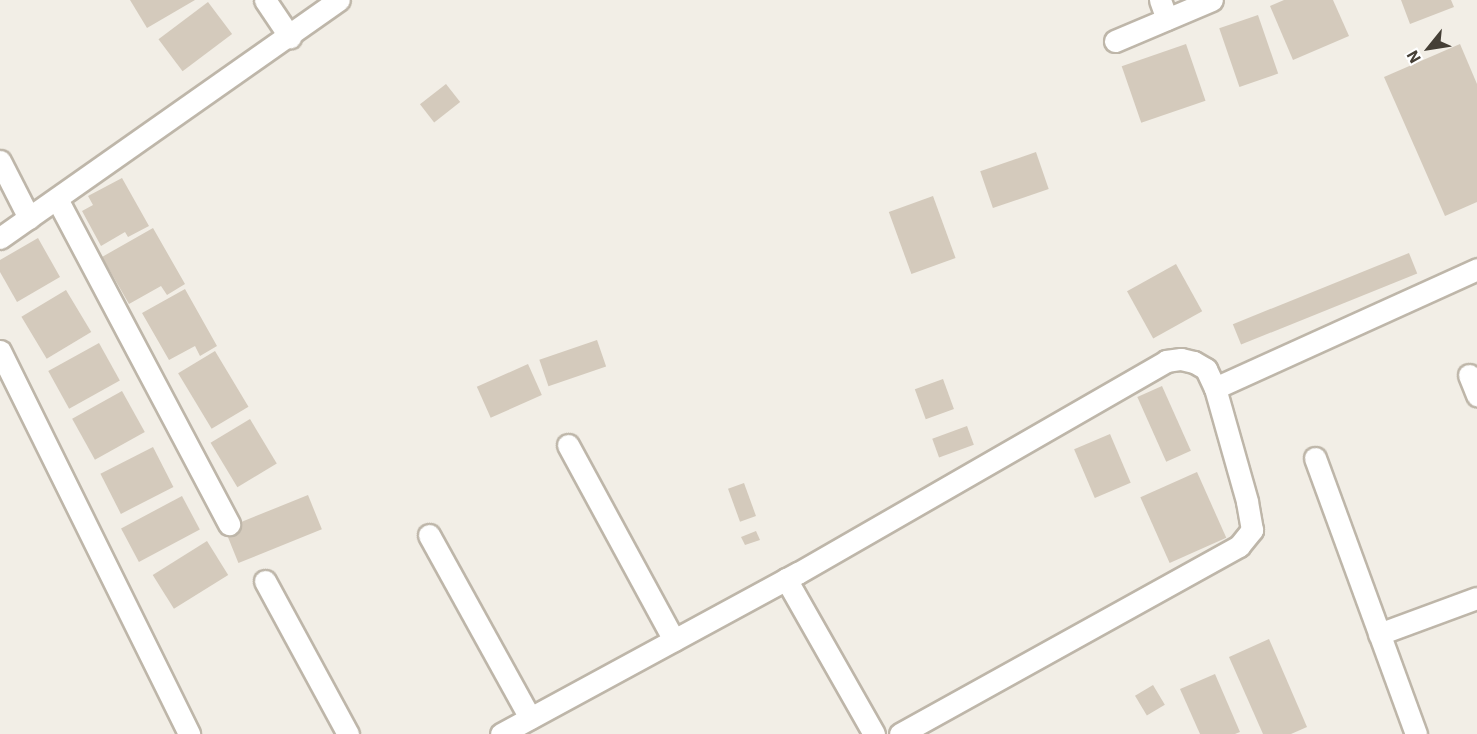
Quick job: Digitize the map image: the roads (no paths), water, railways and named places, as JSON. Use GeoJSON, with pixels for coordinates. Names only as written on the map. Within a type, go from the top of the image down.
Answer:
{"type":"FeatureCollection","features":[{"type":"Feature","properties":{"kind":"street"},"geometry":{"type":"LineString","coordinates":[[265,0],[291,37]]}},
{"type":"Feature","properties":{"kind":"street"},"geometry":{"type":"LineString","coordinates":[[0,238],[291,37],[339,0]]}},
{"type":"Feature","properties":{"kind":"street"},"geometry":{"type":"LineString","coordinates":[[1115,40],[1163,9],[1212,0]]}},
{"type":"Feature","properties":{"kind":"street"},"geometry":{"type":"LineString","coordinates":[[0,161],[29,218]]}},
{"type":"Feature","properties":{"kind":"street"},"geometry":{"type":"LineString","coordinates":[[57,199],[229,524]]}},
{"type":"Feature","properties":{"kind":"street"},"geometry":{"type":"LineString","coordinates":[[1215,388],[1477,269]]}},
{"type":"Feature","properties":{"kind":"street"},"geometry":{"type":"LineString","coordinates":[[0,351],[189,734]]}},
{"type":"Feature","properties":{"kind":"street"},"geometry":{"type":"LineString","coordinates":[[501,734],[786,579],[1166,361],[1181,359],[1206,369],[1215,388],[1252,530],[1239,546],[900,734]]}},
{"type":"Feature","properties":{"kind":"street"},"geometry":{"type":"LineString","coordinates":[[1469,375],[1477,395]]}},
{"type":"Feature","properties":{"kind":"street"},"geometry":{"type":"LineString","coordinates":[[567,445],[674,640]]}},
{"type":"Feature","properties":{"kind":"street"},"geometry":{"type":"LineString","coordinates":[[1315,458],[1416,734]]}},
{"type":"Feature","properties":{"kind":"street"},"geometry":{"type":"LineString","coordinates":[[429,535],[530,718]]}},
{"type":"Feature","properties":{"kind":"street"},"geometry":{"type":"LineString","coordinates":[[786,579],[874,734]]}},
{"type":"Feature","properties":{"kind":"street"},"geometry":{"type":"LineString","coordinates":[[265,581],[348,734]]}},
{"type":"Feature","properties":{"kind":"street"},"geometry":{"type":"LineString","coordinates":[[1379,634],[1477,598]]}}]}
